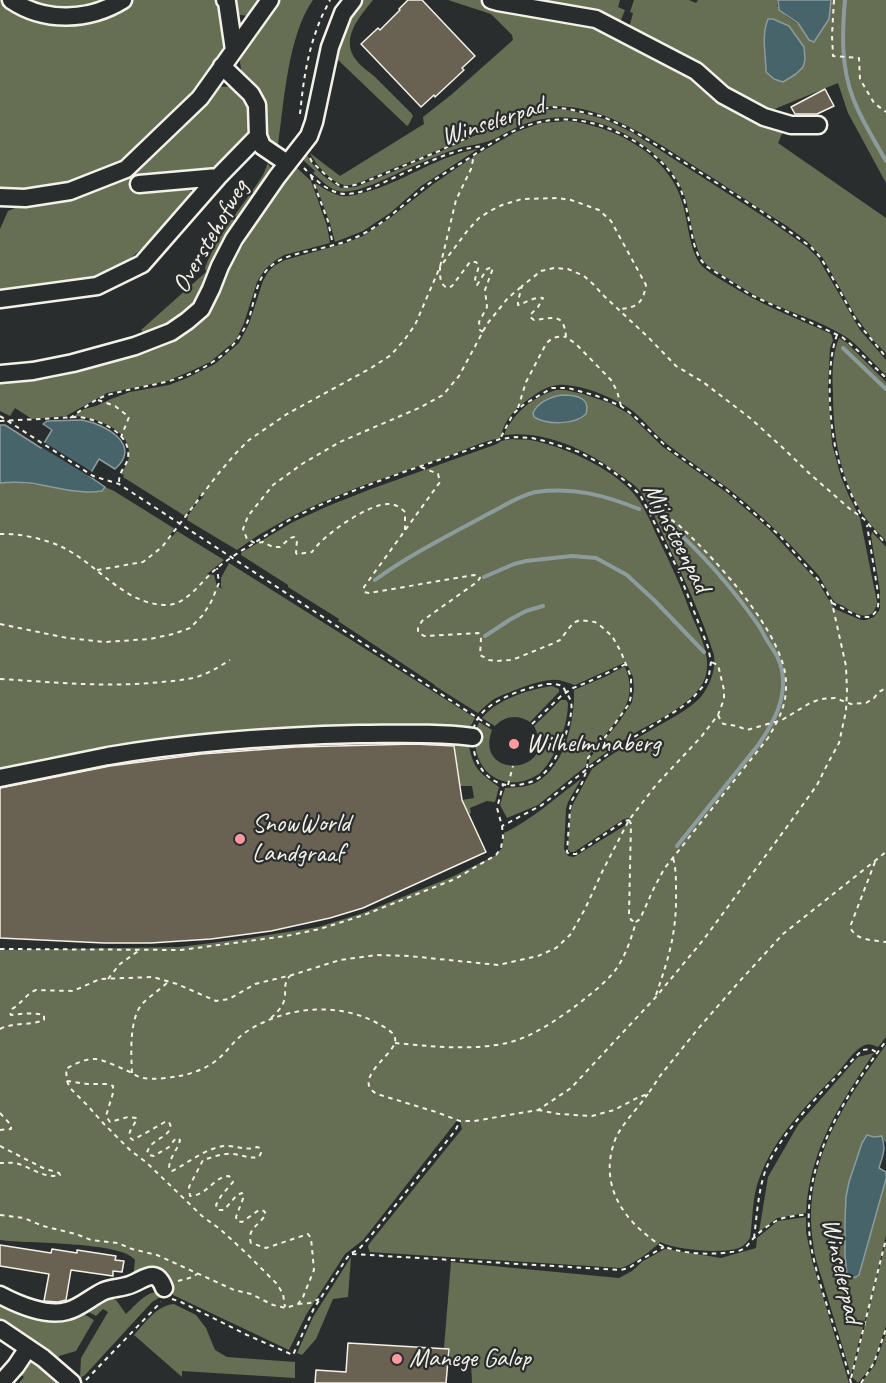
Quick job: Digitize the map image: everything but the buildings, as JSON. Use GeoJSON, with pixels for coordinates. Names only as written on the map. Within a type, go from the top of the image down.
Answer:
{"type":"FeatureCollection","features":[{"type":"Feature","properties":{"kind":"street"},"geometry":{"type":"LineString","coordinates":[[11,0],[38,13],[74,17],[110,8],[123,0]]}},
{"type":"Feature","properties":{"kind":"street"},"geometry":{"type":"LineString","coordinates":[[225,0],[234,50]]}},
{"type":"Feature","properties":{"kind":"street"},"geometry":{"type":"LineString","coordinates":[[0,199],[25,198],[70,191],[126,169],[200,98],[270,0]]}},
{"type":"Feature","properties":{"kind":"street","name":"Overstehofweg"},"geometry":{"type":"LineString","coordinates":[[0,374],[33,371],[73,363],[135,346],[171,332],[201,309],[234,239],[253,209],[293,163],[309,136],[330,47],[343,13],[353,0]]}},
{"type":"Feature","properties":{"kind":"street"},"geometry":{"type":"LineString","coordinates":[[491,0],[596,19],[696,71],[723,95],[764,117],[791,125],[818,125]]}},
{"type":"Feature","properties":{"kind":"street"},"geometry":{"type":"LineString","coordinates":[[222,66],[254,99],[257,105],[258,136],[262,146],[293,163]]}},
{"type":"Feature","properties":{"kind":"street"},"geometry":{"type":"LineString","coordinates":[[0,299],[98,286],[142,264],[218,177],[258,136]]}},
{"type":"Feature","properties":{"kind":"street"},"geometry":{"type":"LineString","coordinates":[[139,184],[218,177]]}},
{"type":"Feature","properties":{"kind":"street"},"geometry":{"type":"LineString","coordinates":[[0,778],[110,756],[261,738],[398,734],[447,734],[472,737]]}},
{"type":"Feature","properties":{"kind":"street"},"geometry":{"type":"LineString","coordinates":[[0,1295],[17,1304],[57,1312],[67,1311],[103,1292],[128,1286],[149,1275],[160,1280],[164,1288]]}},
{"type":"Feature","properties":{"kind":"street"},"geometry":{"type":"LineString","coordinates":[[0,1329],[43,1358],[72,1383]]}},
{"type":"Feature","properties":{"kind":"street"},"geometry":{"type":"LineString","coordinates":[[1,1383],[28,1348]]}},
{"type":"Feature","properties":{"kind":"path"},"geometry":{"type":"LineString","coordinates":[[300,114],[310,47],[318,23],[330,0]]}},
{"type":"Feature","properties":{"kind":"path"},"geometry":{"type":"LineString","coordinates":[[834,0],[833,56],[859,58],[861,79],[874,103],[886,112]]}},
{"type":"Feature","properties":{"kind":"path"},"geometry":{"type":"LineString","coordinates":[[303,145],[319,170],[340,186],[347,187],[439,151],[528,111],[553,107],[601,116],[628,128],[660,147],[761,211],[811,247],[827,268],[857,322],[886,357]]}},
{"type":"Feature","properties":{"kind":"path","name":"Winselerpad"},"geometry":{"type":"LineString","coordinates":[[70,418],[82,408],[110,395],[177,380],[213,362],[232,347],[240,337],[263,274],[271,266],[287,257],[362,235],[426,186],[515,130],[538,122],[565,119],[585,121],[623,135],[654,156],[674,178],[683,195],[696,251],[706,267],[751,295],[837,335],[855,348],[886,378]]}},
{"type":"Feature","properties":{"kind":"path","name":"Winselerpad"},"geometry":{"type":"LineString","coordinates":[[293,163],[332,190],[346,194],[374,187],[449,154],[487,146]]}},
{"type":"Feature","properties":{"kind":"path"},"geometry":{"type":"LineString","coordinates":[[0,534],[14,534],[55,544],[95,570],[143,562],[158,552],[218,474],[249,440],[287,414],[391,355],[405,339],[414,325],[440,267],[456,200],[471,169],[474,155]]}},
{"type":"Feature","properties":{"kind":"path"},"geometry":{"type":"LineString","coordinates":[[311,176],[328,221],[333,245]]}},
{"type":"Feature","properties":{"kind":"path"},"geometry":{"type":"LineString","coordinates":[[483,332],[480,330],[479,322],[487,307],[485,290],[493,268],[487,269],[477,285],[475,279],[479,266],[476,262],[470,262],[448,288],[441,282],[440,267],[479,218],[502,205],[522,199],[571,200],[600,210],[611,221],[646,285],[639,303],[630,308],[619,309]]}},
{"type":"Feature","properties":{"kind":"path"},"geometry":{"type":"LineString","coordinates":[[405,530],[405,512],[400,507],[388,504],[373,508],[333,530],[317,544],[312,552],[307,553],[296,553],[297,540],[294,537],[280,547],[273,547],[263,542],[255,543],[247,539],[243,529],[248,516],[273,485],[294,469],[340,442],[419,408],[443,395],[459,376],[487,324],[508,298],[541,271],[554,268],[567,269],[584,276],[676,366],[703,382],[750,418],[810,474],[864,519]]}},
{"type":"Feature","properties":{"kind":"path"},"geometry":{"type":"LineString","coordinates":[[522,286],[518,304],[542,298],[543,300],[530,317],[534,320],[552,318],[562,321],[566,337]]}},
{"type":"Feature","properties":{"kind":"path"},"geometry":{"type":"LineString","coordinates":[[832,603],[852,614],[866,618],[874,615],[879,605],[866,523],[849,490],[840,465],[831,418],[831,364],[837,335]]}},
{"type":"Feature","properties":{"kind":"path"},"geometry":{"type":"LineString","coordinates":[[518,408],[526,382],[546,344],[556,337],[566,337],[576,344],[611,380],[621,406]]}},
{"type":"Feature","properties":{"kind":"path"},"geometry":{"type":"LineString","coordinates":[[286,1308],[283,1294],[277,1284],[237,1244],[202,1216],[147,1163],[130,1150],[70,1088],[66,1069],[76,1063],[95,1059],[142,1078],[181,1076],[216,1061],[234,1040],[270,1020],[291,1013],[328,1009],[367,1017],[394,1033],[395,1043],[369,1080],[371,1091],[377,1094],[460,1121],[499,1118],[538,1110],[571,1088],[655,998],[704,939],[817,784],[839,743],[847,703],[846,666],[832,603],[820,582],[780,536],[722,486],[669,449],[621,406],[584,392],[568,387],[545,391],[518,408],[511,416],[500,439]]}},
{"type":"Feature","properties":{"kind":"path"},"geometry":{"type":"LineString","coordinates":[[98,400],[115,406],[129,417],[121,436]]}},
{"type":"Feature","properties":{"kind":"path"},"geometry":{"type":"LineString","coordinates":[[0,416],[93,476],[119,484],[181,523],[494,728]]}},
{"type":"Feature","properties":{"kind":"path"},"geometry":{"type":"LineString","coordinates":[[0,421],[86,418],[111,428],[121,436],[128,454],[126,464],[120,473],[119,484]]}},
{"type":"Feature","properties":{"kind":"path","name":"Mijnsteenpad"},"geometry":{"type":"LineString","coordinates":[[95,570],[132,597],[161,605],[180,603],[232,557],[294,518],[324,503],[500,439],[516,436],[545,441],[579,453],[607,467],[635,490],[643,501],[677,568],[708,647],[711,662],[718,665],[724,690],[723,704],[718,715]]}},
{"type":"Feature","properties":{"kind":"path"},"geometry":{"type":"LineString","coordinates":[[421,467],[438,474],[440,482],[363,590],[366,593],[478,575],[480,577],[477,582],[422,621],[418,632],[424,636],[480,634],[480,656],[496,661],[510,660],[554,643],[576,621],[587,620],[602,627],[612,636],[626,664],[631,677],[632,696],[629,704],[588,758],[582,783],[572,800],[566,850],[568,853],[576,854],[624,821],[629,820]]}},
{"type":"Feature","properties":{"kind":"path"},"geometry":{"type":"LineString","coordinates":[[395,1043],[444,1047],[506,1043],[537,1033],[591,994],[615,971],[658,879],[768,738],[777,723],[785,699],[786,681],[780,653],[773,638],[740,591],[683,529],[643,501]]}},
{"type":"Feature","properties":{"kind":"path"},"geometry":{"type":"LineString","coordinates":[[866,523],[886,544]]}},
{"type":"Feature","properties":{"kind":"path"},"geometry":{"type":"LineString","coordinates":[[0,624],[67,638],[105,642],[150,639],[172,634],[190,628],[203,615],[219,584],[217,568]]}},
{"type":"Feature","properties":{"kind":"path"},"geometry":{"type":"LineString","coordinates":[[0,679],[134,685],[198,677],[217,669],[230,660]]}},
{"type":"Feature","properties":{"kind":"path"},"geometry":{"type":"LineString","coordinates":[[502,826],[542,805],[618,747],[692,700],[705,684],[711,662]]}},
{"type":"Feature","properties":{"kind":"path"},"geometry":{"type":"LineString","coordinates":[[532,724],[573,688],[626,664]]}},
{"type":"Feature","properties":{"kind":"path"},"geometry":{"type":"LineString","coordinates":[[547,684],[563,686],[566,693],[571,700],[572,707],[566,735],[553,761],[538,778],[519,785],[503,785],[484,772],[475,755],[472,737],[478,718],[488,708],[502,699],[547,684]]}},
{"type":"Feature","properties":{"kind":"path"},"geometry":{"type":"LineString","coordinates":[[0,1029],[5,1026],[39,1023],[44,1020],[44,1015],[37,1013],[10,1013],[32,992],[36,990],[73,991],[95,980],[153,977],[169,981],[216,1001],[222,1001],[255,984],[340,960],[377,955],[409,956],[498,965],[538,956],[556,948],[570,935],[629,820],[656,785],[701,737],[718,715],[722,723],[744,730],[777,723],[821,699],[835,698],[847,703],[866,703],[886,687]]}},
{"type":"Feature","properties":{"kind":"path"},"geometry":{"type":"LineString","coordinates":[[508,785],[513,766]]}},
{"type":"Feature","properties":{"kind":"path"},"geometry":{"type":"LineString","coordinates":[[0,949],[181,950],[286,936],[320,929],[364,915],[455,879],[496,855],[501,848],[503,837],[497,808],[503,785]]}},
{"type":"Feature","properties":{"kind":"path"},"geometry":{"type":"LineString","coordinates":[[629,820],[631,824],[629,914],[631,920],[636,922]]}},
{"type":"Feature","properties":{"kind":"path"},"geometry":{"type":"LineString","coordinates":[[808,1214],[778,1219],[742,1250],[701,1253],[664,1247],[637,1227],[622,1209],[615,1197],[610,1176],[610,1160],[616,1138],[692,1036],[738,983],[783,934],[886,852]]}},
{"type":"Feature","properties":{"kind":"path"},"geometry":{"type":"LineString","coordinates":[[655,998],[670,954],[675,923],[673,858]]}},
{"type":"Feature","properties":{"kind":"path"},"geometry":{"type":"LineString","coordinates":[[876,860],[850,927],[858,937],[886,942]]}},
{"type":"Feature","properties":{"kind":"path"},"geometry":{"type":"LineString","coordinates":[[108,979],[120,964],[141,949]]}},
{"type":"Feature","properties":{"kind":"path"},"geometry":{"type":"LineString","coordinates":[[270,1020],[284,1003],[286,980],[292,975]]}},
{"type":"Feature","properties":{"kind":"path"},"geometry":{"type":"LineString","coordinates":[[132,1073],[135,1014],[144,1002],[169,981]]}},
{"type":"Feature","properties":{"kind":"path","name":"Winselerpad"},"geometry":{"type":"LineString","coordinates":[[851,1382],[812,1251],[808,1214],[812,1183],[831,1125],[845,1100],[886,1041]]}},
{"type":"Feature","properties":{"kind":"path"},"geometry":{"type":"LineString","coordinates":[[754,1238],[761,1185],[767,1167],[788,1132],[862,1050],[871,1049],[878,1053]]}},
{"type":"Feature","properties":{"kind":"path"},"geometry":{"type":"LineString","coordinates":[[0,1215],[24,1218],[91,1240],[118,1243],[157,1255],[273,1305],[293,1307],[303,1297],[314,1270],[311,1238],[308,1234],[266,1248],[251,1243],[249,1238],[251,1231],[266,1214],[259,1210],[242,1222],[237,1221],[236,1217],[244,1196],[242,1194],[237,1195],[224,1210],[218,1210],[216,1205],[233,1182],[229,1176],[223,1176],[198,1196],[190,1196],[189,1187],[203,1160],[223,1154],[253,1158],[259,1156],[260,1148],[250,1150],[230,1146],[218,1147],[192,1158],[172,1171],[169,1169],[169,1164],[180,1140],[176,1138],[162,1152],[154,1156],[147,1152],[151,1144],[169,1132],[171,1127],[169,1122],[133,1140],[129,1137],[129,1131],[137,1118],[128,1117],[110,1122],[106,1116],[112,1086],[67,1081]]}},
{"type":"Feature","properties":{"kind":"path"},"geometry":{"type":"LineString","coordinates":[[538,1110],[592,1116],[614,1110],[648,1094]]}},
{"type":"Feature","properties":{"kind":"path"},"geometry":{"type":"LineString","coordinates":[[0,1113],[11,1125],[11,1129],[0,1130]]}},
{"type":"Feature","properties":{"kind":"path"},"geometry":{"type":"LineString","coordinates":[[82,1383],[158,1303],[165,1299],[181,1302],[293,1355],[314,1308],[350,1254],[369,1239],[455,1131],[460,1121]]}},
{"type":"Feature","properties":{"kind":"path"},"geometry":{"type":"LineString","coordinates":[[0,1146],[60,1175],[42,1174],[14,1163],[0,1163]]}},
{"type":"Feature","properties":{"kind":"path"},"geometry":{"type":"LineString","coordinates":[[851,1382],[886,1239]]}},
{"type":"Feature","properties":{"kind":"path"},"geometry":{"type":"LineString","coordinates":[[350,1254],[620,1270],[629,1268],[664,1247]]}},
{"type":"Feature","properties":{"kind":"path"},"geometry":{"type":"LineString","coordinates":[[164,1288],[170,1282],[186,1280],[197,1274]]}},
{"type":"Feature","properties":{"kind":"path"},"geometry":{"type":"LineString","coordinates":[[298,1304],[321,1299]]}},
{"type":"Feature","properties":{"kind":"path"},"geometry":{"type":"LineString","coordinates":[[861,1383],[874,1363],[886,1329]]}},
{"type":"Feature","properties":{"kind":"green space"},"geometry":{"type":"Polygon","coordinates":[[[0,0],[5,0],[36,16],[128,0],[228,0],[219,14],[224,14],[226,48],[248,16],[234,14],[232,0],[313,0],[298,31],[288,70],[278,145],[269,143],[242,75],[239,56],[218,87],[235,88],[246,98],[250,109],[252,133],[219,168],[207,170],[188,186],[191,191],[190,199],[162,231],[125,263],[89,279],[0,291],[0,229],[8,211],[15,208],[0,207],[0,0]]]}},
{"type":"Feature","properties":{"kind":"green space"},"geometry":{"type":"Polygon","coordinates":[[[17,0],[117,0],[74,14],[17,0]]]}},
{"type":"Feature","properties":{"kind":"green space"},"geometry":{"type":"Polygon","coordinates":[[[364,0],[373,0],[353,29],[350,37],[352,53],[361,66],[411,113],[413,116],[407,126],[336,58],[346,27],[353,13],[364,0]]]}},
{"type":"Feature","properties":{"kind":"green space"},"geometry":{"type":"Polygon","coordinates":[[[448,0],[483,0],[595,21],[785,127],[778,143],[886,218],[886,353],[873,340],[855,315],[823,258],[807,241],[660,144],[626,125],[591,111],[554,106],[530,110],[356,183],[340,184],[330,177],[310,153],[340,176],[424,124],[423,117],[513,40],[512,35],[491,14],[448,0]]]}},
{"type":"Feature","properties":{"kind":"green space"},"geometry":{"type":"Polygon","coordinates":[[[525,0],[620,0],[618,7],[625,10],[617,24],[525,0]]]}},
{"type":"Feature","properties":{"kind":"green space"},"geometry":{"type":"Polygon","coordinates":[[[634,0],[689,0],[696,3],[698,0],[778,0],[777,6],[786,16],[802,27],[809,40],[813,42],[829,19],[831,0],[886,0],[886,183],[848,113],[838,83],[765,113],[629,28],[633,13],[630,12],[634,0]],[[768,19],[765,32],[766,72],[774,79],[783,82],[800,69],[805,60],[805,54],[790,27],[768,19]]]}},
{"type":"Feature","properties":{"kind":"green space"},"geometry":{"type":"Polygon","coordinates":[[[560,109],[604,119],[633,133],[807,247],[818,258],[860,330],[886,360],[886,375],[860,348],[843,335],[814,320],[764,300],[706,264],[696,243],[680,184],[670,169],[642,144],[608,126],[566,117],[533,121],[492,140],[455,149],[373,184],[346,191],[335,190],[328,186],[300,157],[305,151],[320,173],[341,188],[356,187],[517,117],[560,109]]]}},
{"type":"Feature","properties":{"kind":"green space"},"geometry":{"type":"Polygon","coordinates":[[[568,121],[604,129],[622,137],[639,146],[667,172],[677,188],[683,205],[695,254],[705,269],[753,298],[831,334],[833,340],[830,348],[828,387],[832,444],[841,477],[860,518],[877,602],[872,613],[863,616],[835,602],[819,576],[745,502],[666,443],[634,412],[608,397],[587,389],[567,385],[544,389],[521,404],[512,414],[500,438],[336,496],[285,520],[237,550],[187,520],[204,496],[200,494],[185,516],[123,477],[124,475],[121,474],[128,461],[129,452],[123,436],[109,425],[74,416],[84,409],[130,392],[169,385],[215,364],[239,343],[249,324],[263,281],[274,266],[285,260],[363,236],[476,155],[516,132],[541,123],[568,121]]]}},
{"type":"Feature","properties":{"kind":"green space"},"geometry":{"type":"Polygon","coordinates":[[[478,149],[421,186],[390,213],[363,231],[335,242],[315,183],[341,196],[349,196],[386,185],[451,156],[478,149]]]}},
{"type":"Feature","properties":{"kind":"green space"},"geometry":{"type":"Polygon","coordinates":[[[268,163],[273,172],[202,295],[182,319],[146,337],[141,330],[206,272],[205,268],[210,255],[231,220],[263,175],[268,163]]]}},
{"type":"Feature","properties":{"kind":"green space"},"geometry":{"type":"Polygon","coordinates":[[[297,168],[311,181],[327,226],[330,243],[284,255],[265,269],[257,282],[236,340],[210,362],[167,381],[107,393],[66,416],[32,419],[15,408],[10,416],[0,411],[0,382],[25,382],[50,378],[130,358],[170,343],[193,329],[210,311],[244,243],[281,187],[297,168]]]}},
{"type":"Feature","properties":{"kind":"green space"},"geometry":{"type":"Polygon","coordinates":[[[839,338],[847,343],[886,382],[886,541],[867,520],[856,503],[840,457],[834,425],[833,379],[834,358],[839,338]]]}},
{"type":"Feature","properties":{"kind":"green space"},"geometry":{"type":"Polygon","coordinates":[[[556,390],[583,394],[610,403],[629,414],[663,447],[727,493],[769,529],[819,583],[835,609],[861,620],[874,617],[879,611],[880,591],[872,532],[886,547],[886,1037],[878,1047],[867,1044],[854,1053],[783,1134],[766,1163],[757,1186],[750,1238],[744,1245],[731,1250],[699,1250],[660,1242],[642,1257],[621,1268],[370,1252],[369,1244],[462,1129],[459,1118],[363,1240],[345,1254],[306,1315],[289,1350],[173,1295],[169,1287],[133,1279],[135,1260],[127,1254],[93,1246],[0,1240],[0,950],[180,947],[318,927],[363,913],[454,876],[496,855],[502,848],[504,833],[534,815],[581,779],[566,809],[564,849],[568,856],[574,857],[629,823],[629,818],[624,819],[574,852],[568,849],[570,814],[573,804],[592,769],[700,698],[712,678],[714,655],[681,572],[653,513],[638,489],[607,465],[580,450],[535,436],[504,435],[518,413],[539,397],[556,390]],[[562,395],[545,400],[534,416],[547,421],[570,422],[575,396],[562,395]]]}},
{"type":"Feature","properties":{"kind":"green space"},"geometry":{"type":"Polygon","coordinates":[[[528,440],[557,447],[600,467],[625,484],[647,513],[674,571],[706,652],[705,678],[700,688],[683,705],[630,736],[589,765],[589,759],[632,702],[633,677],[626,662],[575,685],[555,680],[524,687],[496,698],[478,713],[241,555],[293,522],[328,506],[501,441],[528,440]]]}},
{"type":"Feature","properties":{"kind":"green space"},"geometry":{"type":"Polygon","coordinates":[[[14,482],[94,492],[102,491],[105,487],[114,491],[175,529],[169,536],[171,538],[177,531],[224,560],[207,574],[214,575],[217,586],[223,589],[221,578],[229,563],[475,718],[469,729],[450,726],[432,730],[119,747],[45,758],[0,769],[0,483],[14,482]]]}},
{"type":"Feature","properties":{"kind":"green space"},"geometry":{"type":"Polygon","coordinates":[[[623,667],[629,679],[630,689],[625,708],[590,753],[586,766],[538,805],[507,818],[500,805],[505,788],[537,782],[547,775],[561,754],[573,715],[574,690],[623,667]]]}},
{"type":"Feature","properties":{"kind":"green space"},"geometry":{"type":"Polygon","coordinates":[[[552,686],[559,689],[559,692],[530,722],[511,717],[495,726],[482,718],[496,706],[514,696],[552,686]]]}},
{"type":"Feature","properties":{"kind":"green space"},"geometry":{"type":"Polygon","coordinates":[[[561,700],[566,700],[568,703],[561,738],[548,764],[539,774],[523,781],[506,782],[488,772],[481,764],[475,744],[479,722],[492,730],[489,746],[494,758],[504,764],[516,766],[528,762],[536,754],[539,742],[534,726],[561,700]]]}},
{"type":"Feature","properties":{"kind":"green space"},"geometry":{"type":"Polygon","coordinates":[[[445,737],[468,741],[477,768],[499,787],[495,802],[487,801],[470,808],[471,813],[469,814],[462,800],[474,798],[472,786],[460,786],[454,744],[434,743],[445,737]]]}},
{"type":"Feature","properties":{"kind":"green space"},"geometry":{"type":"Polygon","coordinates":[[[886,1045],[886,1143],[881,1136],[867,1135],[865,1137],[853,1170],[846,1204],[845,1239],[849,1278],[857,1277],[860,1273],[886,1179],[886,1235],[851,1375],[814,1252],[811,1214],[820,1161],[829,1137],[855,1090],[886,1045]]]}},
{"type":"Feature","properties":{"kind":"green space"},"geometry":{"type":"Polygon","coordinates":[[[874,1053],[849,1090],[828,1128],[813,1169],[806,1213],[777,1218],[759,1232],[768,1177],[798,1125],[858,1057],[874,1053]]]}},
{"type":"Feature","properties":{"kind":"green space"},"geometry":{"type":"Polygon","coordinates":[[[806,1217],[806,1232],[812,1261],[849,1383],[472,1383],[471,1362],[449,1360],[450,1349],[444,1348],[451,1262],[619,1278],[665,1249],[721,1258],[756,1248],[757,1238],[778,1221],[806,1217]]]}},
{"type":"Feature","properties":{"kind":"green space"},"geometry":{"type":"Polygon","coordinates":[[[886,1241],[886,1326],[873,1364],[858,1383],[852,1376],[886,1241]]]}},
{"type":"Feature","properties":{"kind":"green space"},"geometry":{"type":"Polygon","coordinates":[[[351,1257],[348,1297],[333,1299],[316,1339],[302,1355],[297,1353],[313,1317],[351,1257]]]}},
{"type":"Feature","properties":{"kind":"green space"},"geometry":{"type":"Polygon","coordinates":[[[161,1291],[162,1296],[152,1302],[80,1378],[81,1358],[108,1312],[103,1309],[96,1316],[85,1310],[82,1313],[94,1320],[76,1351],[59,1356],[58,1364],[0,1323],[0,1302],[23,1314],[109,1297],[116,1300],[126,1314],[146,1296],[161,1291]]]}},
{"type":"Feature","properties":{"kind":"green space"},"geometry":{"type":"Polygon","coordinates":[[[174,1304],[196,1315],[206,1328],[215,1350],[227,1357],[295,1362],[295,1378],[182,1371],[182,1377],[134,1335],[157,1311],[174,1304]]]}},
{"type":"Feature","properties":{"kind":"green space"},"geometry":{"type":"Polygon","coordinates":[[[886,1333],[886,1383],[861,1383],[875,1365],[886,1333]]]}},
{"type":"Feature","properties":{"kind":"green space"},"geometry":{"type":"Polygon","coordinates":[[[30,1359],[63,1383],[19,1383],[24,1377],[17,1372],[30,1359]]]}},
{"type":"Feature","properties":{"kind":"water"},"geometry":{"type":"Polygon","coordinates":[[[778,0],[831,0],[829,19],[814,42],[809,40],[798,23],[779,10],[778,0]]]}},
{"type":"Feature","properties":{"kind":"water"},"geometry":{"type":"Polygon","coordinates":[[[768,19],[789,26],[804,47],[803,67],[783,82],[774,79],[766,72],[764,38],[768,19]]]}},
{"type":"Feature","properties":{"kind":"water"},"geometry":{"type":"Polygon","coordinates":[[[562,395],[581,398],[586,404],[586,414],[581,418],[561,423],[534,417],[535,409],[541,403],[562,395]]]}},
{"type":"Feature","properties":{"kind":"water"},"geometry":{"type":"Polygon","coordinates":[[[82,420],[110,431],[123,444],[125,452],[123,460],[115,469],[99,459],[89,476],[105,487],[102,491],[75,491],[38,484],[0,483],[0,425],[5,425],[41,448],[52,430],[43,424],[47,421],[82,420]]]}},
{"type":"Feature","properties":{"kind":"water"},"geometry":{"type":"Polygon","coordinates":[[[867,1135],[882,1136],[884,1149],[879,1168],[886,1172],[886,1179],[859,1275],[850,1278],[847,1274],[845,1256],[846,1197],[862,1143],[867,1135]]]}},
{"type":"Feature","properties":{"kind":"pier"},"geometry":{"type":"Polygon","coordinates":[[[42,441],[94,473],[92,478],[38,445],[42,441]]]}},
{"type":"Feature","properties":{"kind":"waterway"},"geometry":{"type":"LineString","coordinates":[[845,0],[843,50],[849,86],[860,114],[886,161]]}},
{"type":"Feature","properties":{"kind":"waterway"},"geometry":{"type":"LineString","coordinates":[[843,348],[886,389]]}},
{"type":"Feature","properties":{"kind":"waterway"},"geometry":{"type":"LineString","coordinates":[[375,580],[431,545],[530,493],[576,491],[601,496],[639,509]]}},
{"type":"Feature","properties":{"kind":"waterway"},"geometry":{"type":"LineString","coordinates":[[670,525],[706,560],[749,612],[778,659],[783,681],[778,709],[759,744],[677,846]]}},
{"type":"Feature","properties":{"kind":"waterway"},"geometry":{"type":"LineString","coordinates":[[484,577],[526,561],[572,556],[596,558],[627,575],[704,652]]}},
{"type":"Feature","properties":{"kind":"waterway"},"geometry":{"type":"LineString","coordinates":[[485,636],[526,611],[543,606]]}},
{"type":"Feature","properties":{"kind":"place","name":"Wilhelminaberg"},"geometry":{"type":"Point","coordinates":[514,744]}},
{"type":"Feature","properties":{"kind":"place","name":"SnowWorld Landgraaf"},"geometry":{"type":"Point","coordinates":[240,839]}},
{"type":"Feature","properties":{"kind":"place","name":"Manege Galop"},"geometry":{"type":"Point","coordinates":[397,1359]}}]}
